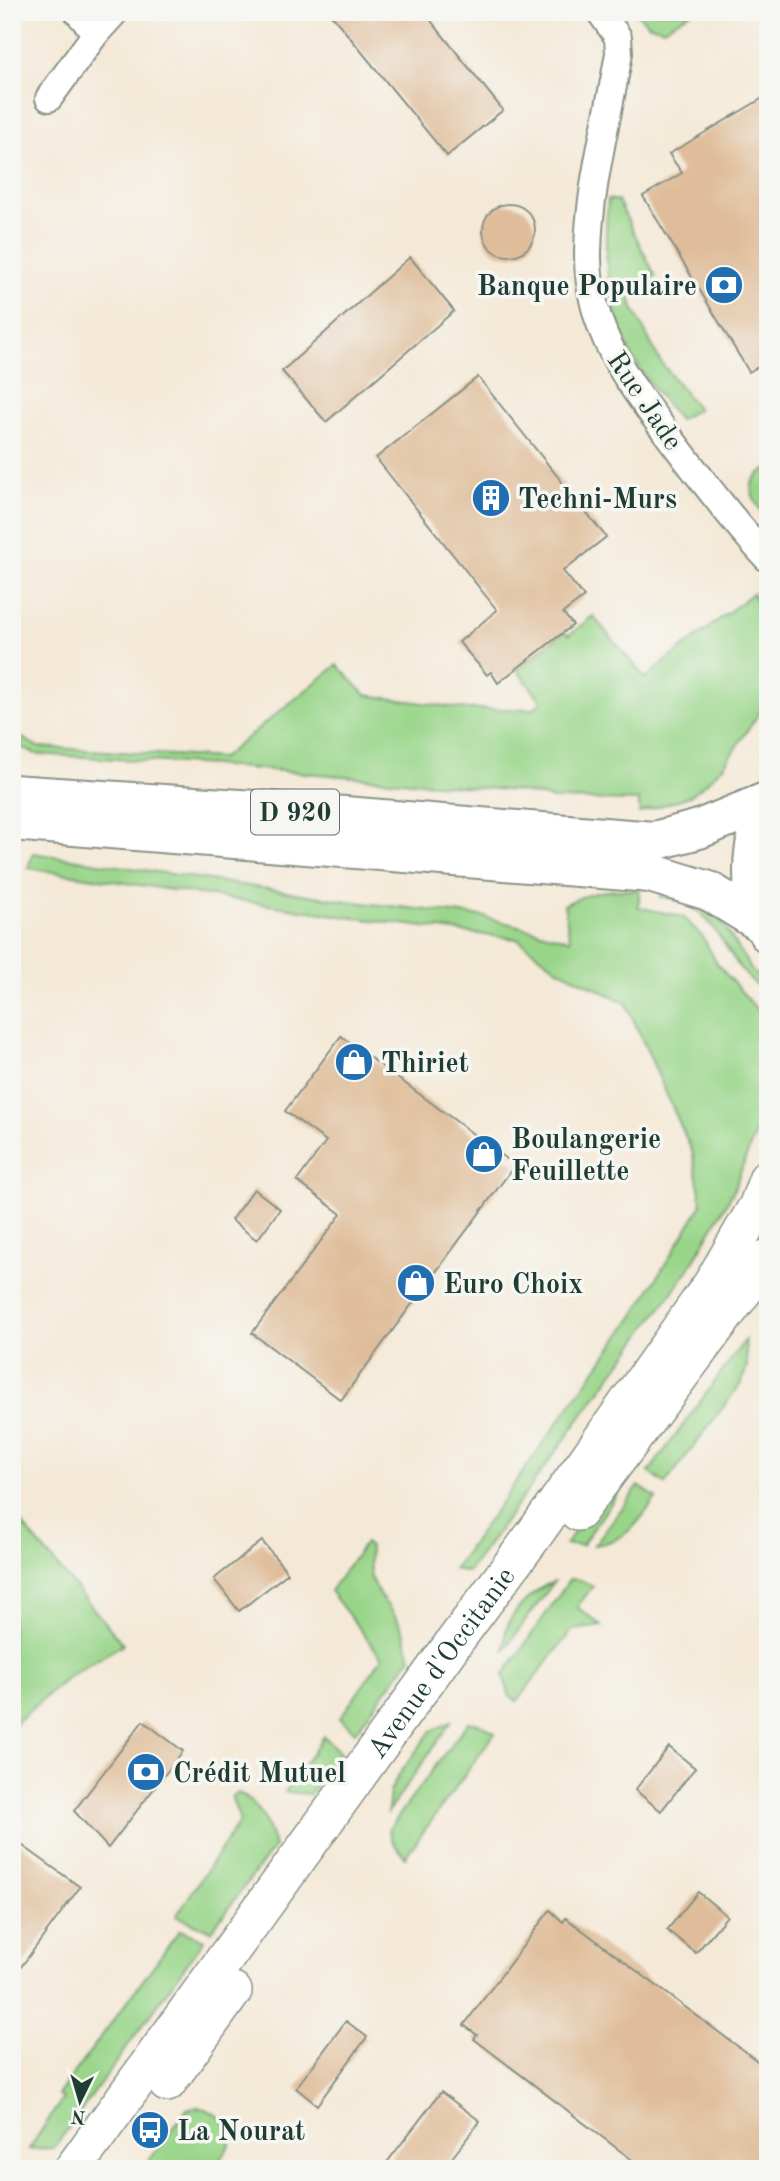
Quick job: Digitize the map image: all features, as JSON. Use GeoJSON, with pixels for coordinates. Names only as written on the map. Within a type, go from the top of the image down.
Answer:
{"type":"FeatureCollection","features":[{"type":"Feature","properties":{"kind":"main road","name":"D 920"},"geometry":{"type":"LineString","coordinates":[[12,794],[345,816],[654,841],[699,829],[768,804]]}},
{"type":"Feature","properties":{"kind":"main road"},"geometry":{"type":"LineString","coordinates":[[765,929],[755,899],[752,861],[762,817],[768,804]]}},
{"type":"Feature","properties":{"kind":"main road","name":"D 920"},"geometry":{"type":"LineString","coordinates":[[12,821],[650,873],[709,891],[765,929]]}},
{"type":"Feature","properties":{"kind":"main road","name":"Avenue d'Occitanie"},"geometry":{"type":"LineString","coordinates":[[73,2169],[536,1532],[712,1284],[758,1205],[768,1178]]}},
{"type":"Feature","properties":{"kind":"main road","name":"Avenue d'Occitanie"},"geometry":{"type":"LineString","coordinates":[[104,2169],[504,1612],[768,1258]]}},
{"type":"Feature","properties":{"kind":"street"},"geometry":{"type":"LineString","coordinates":[[78,12],[96,33]]}},
{"type":"Feature","properties":{"kind":"street"},"geometry":{"type":"LineString","coordinates":[[49,97],[96,33],[115,12]]}},
{"type":"Feature","properties":{"kind":"street","name":"Rue Jade"},"geometry":{"type":"LineString","coordinates":[[600,12],[618,37],[619,53],[591,194],[589,279],[597,315],[607,343],[626,379],[726,513],[768,559]]}},
{"type":"Feature","properties":{"kind":"green space"},"geometry":{"type":"Polygon","coordinates":[[[635,12],[692,12],[663,29],[648,24],[635,12]]]}},
{"type":"Feature","properties":{"kind":"green space"},"geometry":{"type":"Polygon","coordinates":[[[608,199],[618,201],[656,277],[630,284],[632,306],[660,361],[698,409],[679,420],[637,364],[626,344],[614,309],[606,254],[608,199]]]}},
{"type":"Feature","properties":{"kind":"green space"},"geometry":{"type":"Polygon","coordinates":[[[768,469],[768,521],[758,507],[752,486],[759,474],[768,469]]]}},
{"type":"Feature","properties":{"kind":"green space"},"geometry":{"type":"Polygon","coordinates":[[[753,593],[768,639],[768,682],[761,710],[724,765],[706,783],[690,796],[639,813],[639,801],[553,799],[518,791],[213,765],[36,754],[12,743],[12,732],[38,747],[222,758],[337,665],[366,695],[465,709],[533,709],[542,702],[517,670],[564,632],[569,635],[593,616],[645,678],[753,593]]]}},
{"type":"Feature","properties":{"kind":"green space"},"geometry":{"type":"Polygon","coordinates":[[[33,853],[354,902],[481,916],[570,940],[564,905],[600,892],[640,890],[638,907],[683,917],[703,937],[717,964],[762,1015],[768,1032],[767,1101],[733,1192],[689,1269],[468,1572],[454,1569],[635,1314],[702,1204],[692,1151],[626,1003],[559,970],[517,939],[348,917],[28,868],[33,853]]]}},
{"type":"Feature","properties":{"kind":"green space"},"geometry":{"type":"Polygon","coordinates":[[[662,891],[704,904],[723,924],[753,972],[768,986],[768,996],[744,973],[702,914],[677,900],[661,897],[662,891]]]}},
{"type":"Feature","properties":{"kind":"green space"},"geometry":{"type":"Polygon","coordinates":[[[745,1340],[747,1366],[742,1382],[665,1484],[649,1472],[745,1340]]]}},
{"type":"Feature","properties":{"kind":"green space"},"geometry":{"type":"Polygon","coordinates":[[[620,1470],[629,1477],[582,1545],[565,1545],[620,1470]]]}},
{"type":"Feature","properties":{"kind":"green space"},"geometry":{"type":"Polygon","coordinates":[[[639,1486],[656,1498],[644,1515],[631,1529],[615,1540],[594,1545],[639,1486]]]}},
{"type":"Feature","properties":{"kind":"green space"},"geometry":{"type":"Polygon","coordinates":[[[12,1512],[123,1644],[67,1678],[12,1726],[12,1512]]]}},
{"type":"Feature","properties":{"kind":"green space"},"geometry":{"type":"Polygon","coordinates":[[[365,1543],[370,1547],[372,1581],[400,1625],[411,1657],[355,1732],[340,1718],[382,1658],[330,1591],[365,1543]]]}},
{"type":"Feature","properties":{"kind":"green space"},"geometry":{"type":"Polygon","coordinates":[[[570,1579],[593,1586],[577,1607],[602,1626],[572,1630],[517,1701],[510,1696],[503,1676],[570,1579]]]}},
{"type":"Feature","properties":{"kind":"green space"},"geometry":{"type":"Polygon","coordinates":[[[554,1582],[504,1650],[507,1627],[514,1614],[533,1594],[554,1582]]]}},
{"type":"Feature","properties":{"kind":"green space"},"geometry":{"type":"Polygon","coordinates":[[[451,1722],[388,1812],[390,1792],[398,1776],[431,1731],[451,1722]]]}},
{"type":"Feature","properties":{"kind":"green space"},"geometry":{"type":"Polygon","coordinates":[[[468,1722],[480,1724],[495,1733],[405,1857],[392,1841],[389,1829],[468,1722]]]}},
{"type":"Feature","properties":{"kind":"green space"},"geometry":{"type":"Polygon","coordinates":[[[324,1736],[340,1753],[310,1794],[285,1792],[324,1736]]]}},
{"type":"Feature","properties":{"kind":"green space"},"geometry":{"type":"Polygon","coordinates":[[[238,1793],[257,1808],[266,1823],[274,1847],[211,1931],[176,1916],[240,1821],[232,1799],[232,1796],[238,1793]]]}},
{"type":"Feature","properties":{"kind":"green space"},"geometry":{"type":"Polygon","coordinates":[[[180,1930],[204,1940],[54,2148],[29,2149],[63,2098],[58,2095],[180,1930]]]}},
{"type":"Feature","properties":{"kind":"green space"},"geometry":{"type":"Polygon","coordinates":[[[187,2109],[206,2109],[220,2118],[230,2131],[230,2144],[212,2169],[143,2169],[187,2109]]]}},
{"type":"Feature","properties":{"kind":"building"},"geometry":{"type":"Polygon","coordinates":[[[329,12],[424,12],[503,110],[447,156],[329,12]]]}},
{"type":"Feature","properties":{"kind":"building"},"geometry":{"type":"Polygon","coordinates":[[[768,95],[768,361],[749,372],[643,196],[682,173],[669,154],[768,95]]]}},
{"type":"Feature","properties":{"kind":"building"},"geometry":{"type":"Polygon","coordinates":[[[509,204],[528,211],[535,230],[528,249],[509,256],[490,249],[483,230],[490,211],[509,204]]]}},
{"type":"Feature","properties":{"kind":"building"},"geometry":{"type":"Polygon","coordinates":[[[410,257],[454,311],[326,422],[282,371],[410,257]]]}},
{"type":"Feature","properties":{"kind":"building","name":"Techni-Murs"},"geometry":{"type":"Polygon","coordinates":[[[478,377],[606,537],[563,571],[584,597],[563,613],[573,625],[498,683],[491,672],[487,675],[459,642],[497,610],[376,458],[478,377]]]}},
{"type":"Feature","properties":{"kind":"building"},"geometry":{"type":"Polygon","coordinates":[[[341,1036],[515,1165],[341,1400],[252,1333],[341,1214],[297,1181],[326,1141],[285,1111],[341,1036]]]}},
{"type":"Feature","properties":{"kind":"building"},"geometry":{"type":"Polygon","coordinates":[[[254,1189],[280,1209],[257,1240],[231,1220],[254,1189]]]}},
{"type":"Feature","properties":{"kind":"building"},"geometry":{"type":"Polygon","coordinates":[[[262,1541],[288,1573],[239,1611],[214,1579],[262,1541]]]}},
{"type":"Feature","properties":{"kind":"building"},"geometry":{"type":"Polygon","coordinates":[[[143,1721],[183,1751],[108,1848],[74,1811],[143,1721]]]}},
{"type":"Feature","properties":{"kind":"building"},"geometry":{"type":"Polygon","coordinates":[[[669,1747],[695,1768],[661,1811],[635,1790],[669,1747]]]}},
{"type":"Feature","properties":{"kind":"building"},"geometry":{"type":"Polygon","coordinates":[[[12,1838],[80,1887],[12,1979],[12,1838]]]}},
{"type":"Feature","properties":{"kind":"building"},"geometry":{"type":"Polygon","coordinates":[[[698,1892],[727,1916],[696,1953],[667,1930],[698,1892]]]}},
{"type":"Feature","properties":{"kind":"building"},"geometry":{"type":"Polygon","coordinates":[[[550,1910],[563,1922],[566,1918],[768,2069],[768,2160],[727,2169],[644,2169],[474,2039],[477,2035],[464,2025],[550,1910]]]}},
{"type":"Feature","properties":{"kind":"building"},"geometry":{"type":"Polygon","coordinates":[[[346,2021],[367,2037],[317,2105],[296,2088],[346,2021]]]}},
{"type":"Feature","properties":{"kind":"building"},"geometry":{"type":"Polygon","coordinates":[[[441,2092],[480,2121],[444,2169],[382,2169],[441,2092]]]}},
{"type":"Feature","properties":{"kind":"place","name":"Banque Populaire"},"geometry":{"type":"Point","coordinates":[724,285]}},
{"type":"Feature","properties":{"kind":"place","name":"Techni-Murs"},"geometry":{"type":"Point","coordinates":[491,498]}},
{"type":"Feature","properties":{"kind":"place","name":"Thiriet"},"geometry":{"type":"Point","coordinates":[354,1062]}},
{"type":"Feature","properties":{"kind":"place","name":"Boulangerie Feuillette"},"geometry":{"type":"Point","coordinates":[484,1154]}},
{"type":"Feature","properties":{"kind":"place","name":"Euro Choix"},"geometry":{"type":"Point","coordinates":[416,1283]}},
{"type":"Feature","properties":{"kind":"place","name":"Crédit Mutuel"},"geometry":{"type":"Point","coordinates":[146,1772]}},
{"type":"Feature","properties":{"kind":"place","name":"La Nourat"},"geometry":{"type":"Point","coordinates":[150,2130]}}]}
